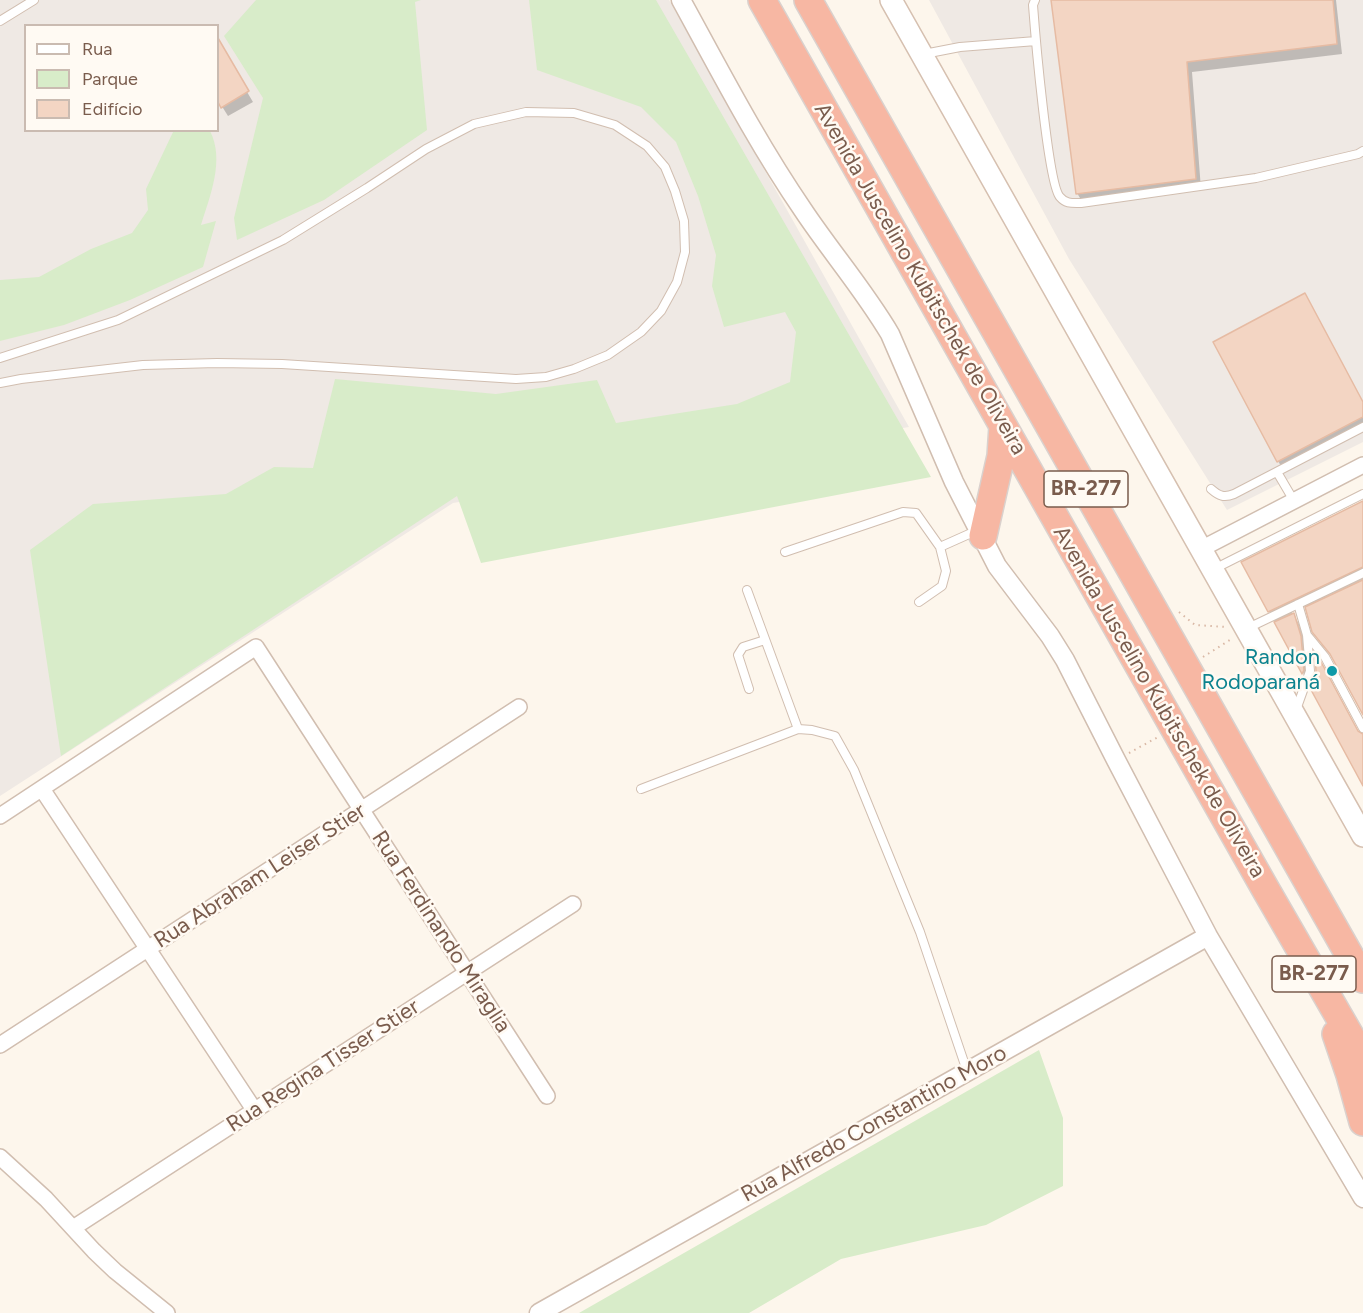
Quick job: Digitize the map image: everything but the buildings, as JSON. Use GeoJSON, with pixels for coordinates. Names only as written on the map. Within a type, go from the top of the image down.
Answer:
{"type":"FeatureCollection","features":[{"type":"Feature","properties":{"kind":"highway","name":"Avenida Juscelino Kubitschek de Oliveira"},"geometry":{"type":"LineString","coordinates":[[762,0],[1363,1058]]}},
{"type":"Feature","properties":{"kind":"highway","name":"Avenida Juscelino Kubitschek de Oliveira"},"geometry":{"type":"LineString","coordinates":[[808,0],[1363,979]]}},
{"type":"Feature","properties":{"kind":"highway"},"geometry":{"type":"LineString","coordinates":[[981,533],[1000,456],[1003,426]]}},
{"type":"Feature","properties":{"kind":"highway"},"geometry":{"type":"LineString","coordinates":[[1317,979],[1345,1059],[1363,1122]]}},
{"type":"Feature","properties":{"kind":"main road"},"geometry":{"type":"LineString","coordinates":[[891,0],[1363,836]]}},
{"type":"Feature","properties":{"kind":"street"},"geometry":{"type":"LineString","coordinates":[[681,0],[802,210],[871,303],[890,334],[954,482],[997,566],[1050,636],[1065,660],[1208,936],[1363,1198]]}},
{"type":"Feature","properties":{"kind":"street"},"geometry":{"type":"LineString","coordinates":[[1201,549],[1363,465]]}},
{"type":"Feature","properties":{"kind":"street","name":"Rua Ferdinando Miraglia"},"geometry":{"type":"LineString","coordinates":[[42,789],[256,647],[547,1096]]}},
{"type":"Feature","properties":{"kind":"street","name":"Rua Abraham Leiser Stier"},"geometry":{"type":"LineString","coordinates":[[0,1045],[519,708]]}},
{"type":"Feature","properties":{"kind":"street"},"geometry":{"type":"LineString","coordinates":[[0,816],[42,789],[255,1111]]}},
{"type":"Feature","properties":{"kind":"street","name":"Rua Regina Tisser Stier"},"geometry":{"type":"LineString","coordinates":[[73,1228],[573,904]]}},
{"type":"Feature","properties":{"kind":"street","name":"Rua Alfredo Constantino Moro"},"geometry":{"type":"LineString","coordinates":[[539,1313],[1208,936]]}},
{"type":"Feature","properties":{"kind":"street"},"geometry":{"type":"LineString","coordinates":[[0,1157],[46,1199],[115,1271],[167,1313]]}},
{"type":"Feature","properties":{"kind":"lane"},"geometry":{"type":"LineString","coordinates":[[0,21],[34,0]]}},
{"type":"Feature","properties":{"kind":"lane"},"geometry":{"type":"LineString","coordinates":[[1035,0],[1033,5],[1036,41],[1051,169],[1058,196],[1068,203],[1256,178],[1363,151]]}},
{"type":"Feature","properties":{"kind":"lane"},"geometry":{"type":"LineString","coordinates":[[922,55],[960,47],[1036,41]]}},
{"type":"Feature","properties":{"kind":"lane"},"geometry":{"type":"LineString","coordinates":[[0,358],[118,320],[283,240],[435,144],[474,124],[526,112],[574,112],[615,125],[647,146],[665,167],[684,221],[685,252],[677,282],[661,311],[641,332],[608,354],[574,369],[546,377],[516,379],[282,364],[217,363],[143,365],[0,383]]}},
{"type":"Feature","properties":{"kind":"lane"},"geometry":{"type":"LineString","coordinates":[[1211,489],[1220,496],[1227,496],[1363,427]]}},
{"type":"Feature","properties":{"kind":"lane"},"geometry":{"type":"LineString","coordinates":[[1277,471],[1294,501]]}},
{"type":"Feature","properties":{"kind":"lane"},"geometry":{"type":"LineString","coordinates":[[1213,570],[1363,494]]}},
{"type":"Feature","properties":{"kind":"lane"},"geometry":{"type":"LineString","coordinates":[[785,552],[903,512],[916,513],[940,547],[946,571],[942,586],[919,602]]}},
{"type":"Feature","properties":{"kind":"lane"},"geometry":{"type":"LineString","coordinates":[[940,547],[981,533]]}},
{"type":"Feature","properties":{"kind":"lane"},"geometry":{"type":"LineString","coordinates":[[1246,629],[1363,573]]}},
{"type":"Feature","properties":{"kind":"lane"},"geometry":{"type":"LineString","coordinates":[[747,590],[798,729]]}},
{"type":"Feature","properties":{"kind":"lane"},"geometry":{"type":"LineString","coordinates":[[1294,714],[1310,671],[1307,634],[1298,604]]}},
{"type":"Feature","properties":{"kind":"lane"},"geometry":{"type":"LineString","coordinates":[[1307,634],[1325,657],[1363,728]]}},
{"type":"Feature","properties":{"kind":"lane"},"geometry":{"type":"LineString","coordinates":[[749,689],[738,655],[743,647],[765,640]]}},
{"type":"Feature","properties":{"kind":"lane"},"geometry":{"type":"LineString","coordinates":[[641,789],[798,729],[835,736],[854,770],[920,932],[967,1072]]}},
{"type":"Feature","properties":{"kind":"path"},"geometry":{"type":"LineString","coordinates":[[1178,611],[1195,625],[1246,629]]}},
{"type":"Feature","properties":{"kind":"path"},"geometry":{"type":"LineString","coordinates":[[1186,668],[1246,629]]}},
{"type":"Feature","properties":{"kind":"path"},"geometry":{"type":"LineString","coordinates":[[1116,760],[1175,728]]}},
{"type":"Feature","properties":{"kind":"shaded area"},"geometry":{"type":"Polygon","coordinates":[[[0,0],[669,0],[909,427],[453,503],[0,796],[0,0]]]}},
{"type":"Feature","properties":{"kind":"shaded area"},"geometry":{"type":"Polygon","coordinates":[[[929,0],[1363,0],[1363,442],[1227,510],[1069,259],[929,0]]]}},
{"type":"Feature","properties":{"kind":"green space"},"geometry":{"type":"Polygon","coordinates":[[[256,0],[421,0],[415,2],[427,130],[324,200],[237,240],[234,218],[263,98],[224,36],[256,0]]]}},
{"type":"Feature","properties":{"kind":"green space"},"geometry":{"type":"Polygon","coordinates":[[[529,0],[656,0],[931,477],[481,563],[457,496],[61,756],[30,550],[93,504],[226,494],[274,467],[313,468],[335,379],[496,394],[597,380],[616,423],[737,404],[790,382],[796,332],[785,312],[724,327],[712,286],[716,255],[698,196],[676,142],[641,107],[537,70],[529,0]]]}},
{"type":"Feature","properties":{"kind":"green space"},"geometry":{"type":"Polygon","coordinates":[[[173,132],[210,132],[216,154],[216,166],[201,225],[216,221],[203,267],[130,300],[64,325],[0,341],[0,280],[39,277],[91,249],[132,233],[148,210],[146,189],[173,132]]]}},
{"type":"Feature","properties":{"kind":"green space"},"geometry":{"type":"Polygon","coordinates":[[[1039,1050],[1063,1118],[1063,1186],[986,1225],[841,1259],[749,1313],[579,1313],[1039,1050]]]}},
{"type":"Feature","properties":{"kind":"place","name":"Randon Rodoparaná"},"geometry":{"type":"Point","coordinates":[1332,671]}}]}
